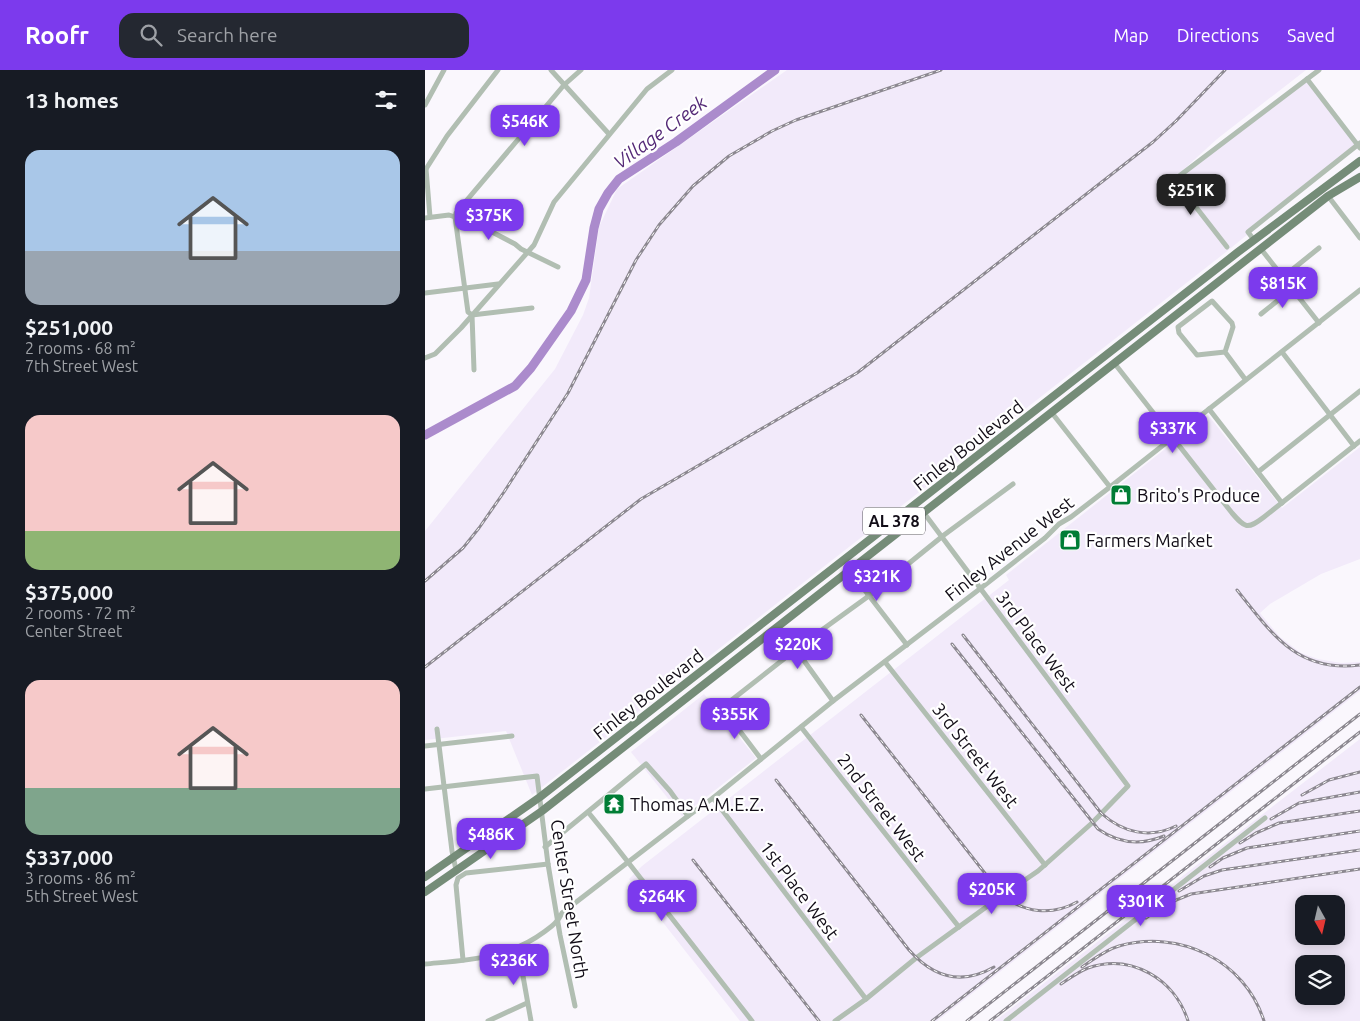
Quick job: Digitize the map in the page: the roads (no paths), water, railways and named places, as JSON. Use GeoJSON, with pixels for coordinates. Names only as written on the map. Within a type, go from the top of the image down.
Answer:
{"type":"FeatureCollection","features":[{"type":"Feature","properties":{"kind":"main road","name":"Finley Boulevard"},"geometry":{"type":"LineString","coordinates":[[425,877],[540,797],[1254,240],[1360,161]]}},
{"type":"Feature","properties":{"kind":"main road","name":"Finley Boulevard"},"geometry":{"type":"LineString","coordinates":[[425,892],[542,811],[1328,196],[1360,177]]}},
{"type":"Feature","properties":{"kind":"main road"},"geometry":{"type":"LineString","coordinates":[[1322,189],[1328,196]]}},
{"type":"Feature","properties":{"kind":"main road"},"geometry":{"type":"LineString","coordinates":[[1254,240],[1261,249]]}},
{"type":"Feature","properties":{"kind":"main road"},"geometry":{"type":"LineString","coordinates":[[1108,354],[1115,364]]}},
{"type":"Feature","properties":{"kind":"main road"},"geometry":{"type":"LineString","coordinates":[[1044,404],[1052,413]]}},
{"type":"Feature","properties":{"kind":"main road"},"geometry":{"type":"LineString","coordinates":[[991,445],[1000,453]]}},
{"type":"Feature","properties":{"kind":"main road"},"geometry":{"type":"LineString","coordinates":[[916,503],[924,513]]}},
{"type":"Feature","properties":{"kind":"main road"},"geometry":{"type":"LineString","coordinates":[[843,561],[850,571]]}},
{"type":"Feature","properties":{"kind":"main road"},"geometry":{"type":"LineString","coordinates":[[769,618],[777,628]]}},
{"type":"Feature","properties":{"kind":"main road"},"geometry":{"type":"LineString","coordinates":[[622,733],[629,742]]}},
{"type":"Feature","properties":{"kind":"street"},"geometry":{"type":"LineString","coordinates":[[425,105],[444,70]]}},
{"type":"Feature","properties":{"kind":"street"},"geometry":{"type":"LineString","coordinates":[[498,70],[447,136],[425,169],[428,217],[455,217],[494,233],[558,267]]}},
{"type":"Feature","properties":{"kind":"street"},"geometry":{"type":"LineString","coordinates":[[551,70],[609,134]]}},
{"type":"Feature","properties":{"kind":"street"},"geometry":{"type":"LineString","coordinates":[[474,370],[472,315],[468,312],[464,289],[455,217],[456,212],[564,85],[581,70]]}},
{"type":"Feature","properties":{"kind":"street"},"geometry":{"type":"LineString","coordinates":[[425,358],[435,354],[528,252],[534,245],[554,202],[647,89],[672,70]]}},
{"type":"Feature","properties":{"kind":"street"},"geometry":{"type":"LineString","coordinates":[[1170,184],[1319,70]]}},
{"type":"Feature","properties":{"kind":"street"},"geometry":{"type":"LineString","coordinates":[[1254,240],[1248,232],[1359,145],[1307,79]]}},
{"type":"Feature","properties":{"kind":"street"},"geometry":{"type":"LineString","coordinates":[[1178,178],[1179,184],[1227,247]]}},
{"type":"Feature","properties":{"kind":"street"},"geometry":{"type":"LineString","coordinates":[[1328,196],[1360,238]]}},
{"type":"Feature","properties":{"kind":"street"},"geometry":{"type":"LineString","coordinates":[[1283,277],[1319,248]]}},
{"type":"Feature","properties":{"kind":"street"},"geometry":{"type":"LineString","coordinates":[[1261,249],[1319,323]]}},
{"type":"Feature","properties":{"kind":"street"},"geometry":{"type":"LineString","coordinates":[[425,293],[498,284]]}},
{"type":"Feature","properties":{"kind":"street"},"geometry":{"type":"LineString","coordinates":[[1261,314],[1292,289]]}},
{"type":"Feature","properties":{"kind":"street","name":"Finley Avenue West"},"geometry":{"type":"LineString","coordinates":[[425,964],[496,956],[518,948],[537,938],[559,921],[562,913],[713,798],[833,701],[1045,538],[1059,524],[1071,518],[1360,290]]}},
{"type":"Feature","properties":{"kind":"street"},"geometry":{"type":"LineString","coordinates":[[1211,301],[1218,307],[1233,328],[1225,352],[1197,354],[1179,333],[1177,327],[1211,301]]}},
{"type":"Feature","properties":{"kind":"street"},"geometry":{"type":"LineString","coordinates":[[472,315],[532,308]]}},
{"type":"Feature","properties":{"kind":"street"},"geometry":{"type":"LineString","coordinates":[[1225,352],[1245,380]]}},
{"type":"Feature","properties":{"kind":"street"},"geometry":{"type":"LineString","coordinates":[[1282,352],[1354,446]]}},
{"type":"Feature","properties":{"kind":"street"},"geometry":{"type":"LineString","coordinates":[[1115,364],[1232,513],[1241,524],[1246,526],[1252,526],[1360,441]]}},
{"type":"Feature","properties":{"kind":"street"},"geometry":{"type":"LineString","coordinates":[[1258,472],[1360,391]]}},
{"type":"Feature","properties":{"kind":"street"},"geometry":{"type":"LineString","coordinates":[[1209,409],[1282,503]]}},
{"type":"Feature","properties":{"kind":"street"},"geometry":{"type":"LineString","coordinates":[[1052,413],[1110,487]]}},
{"type":"Feature","properties":{"kind":"street"},"geometry":{"type":"LineString","coordinates":[[761,759],[724,710],[727,704],[1013,484]]}},
{"type":"Feature","properties":{"kind":"street","name":"3rd Place West"},"geometry":{"type":"LineString","coordinates":[[924,513],[1128,786],[1092,823],[1045,865]]}},
{"type":"Feature","properties":{"kind":"street"},"geometry":{"type":"LineString","coordinates":[[850,571],[907,644]]}},
{"type":"Feature","properties":{"kind":"street"},"geometry":{"type":"LineString","coordinates":[[777,628],[797,650],[833,701]]}},
{"type":"Feature","properties":{"kind":"street","name":"3rd Street West"},"geometry":{"type":"LineString","coordinates":[[885,662],[1045,865]]}},
{"type":"Feature","properties":{"kind":"street","name":"2nd Street West"},"geometry":{"type":"LineString","coordinates":[[801,727],[959,927]]}},
{"type":"Feature","properties":{"kind":"street"},"geometry":{"type":"LineString","coordinates":[[437,728],[456,870]]}},
{"type":"Feature","properties":{"kind":"street"},"geometry":{"type":"LineString","coordinates":[[425,746],[512,736]]}},
{"type":"Feature","properties":{"kind":"street"},"geometry":{"type":"LineString","coordinates":[[545,846],[646,764],[688,816]]}},
{"type":"Feature","properties":{"kind":"street","name":"Center Street North"},"geometry":{"type":"LineString","coordinates":[[445,788],[537,776],[545,846],[560,935],[575,1006]]}},
{"type":"Feature","properties":{"kind":"street"},"geometry":{"type":"LineString","coordinates":[[425,789],[445,788]]}},
{"type":"Feature","properties":{"kind":"street","name":"1st Place West"},"geometry":{"type":"LineString","coordinates":[[713,798],[865,999]]}},
{"type":"Feature","properties":{"kind":"street"},"geometry":{"type":"LineString","coordinates":[[587,812],[752,1021]]}},
{"type":"Feature","properties":{"kind":"street"},"geometry":{"type":"LineString","coordinates":[[1005,1021],[1265,818]]}},
{"type":"Feature","properties":{"kind":"street"},"geometry":{"type":"LineString","coordinates":[[463,960],[455,885],[458,878],[466,873],[548,864]]}},
{"type":"Feature","properties":{"kind":"street"},"geometry":{"type":"LineString","coordinates":[[835,1021],[959,927],[1045,865]]}},
{"type":"Feature","properties":{"kind":"street"},"geometry":{"type":"LineString","coordinates":[[518,948],[531,1021]]}},
{"type":"Feature","properties":{"kind":"street"},"geometry":{"type":"LineString","coordinates":[[488,1021],[527,1003]]}},
{"type":"Feature","properties":{"kind":"waterway","name":"Village Creek"},"geometry":{"type":"LineString","coordinates":[[425,435],[515,386],[531,368],[571,311],[586,280],[599,209],[619,179],[676,142],[775,70]]}},
{"type":"Feature","properties":{"kind":"railway"},"geometry":{"type":"LineString","coordinates":[[425,581],[463,548],[504,492],[568,393],[636,260],[659,225],[693,186],[729,156],[772,131],[796,120],[941,70]]}},
{"type":"Feature","properties":{"kind":"railway"},"geometry":{"type":"LineString","coordinates":[[425,667],[641,499],[857,373],[1153,142],[1225,70]]}},
{"type":"Feature","properties":{"kind":"railway"},"geometry":{"type":"LineString","coordinates":[[1237,590],[1262,621],[1288,647],[1319,663],[1338,666],[1360,665]]}},
{"type":"Feature","properties":{"kind":"railway"},"geometry":{"type":"LineString","coordinates":[[963,635],[1101,813],[1118,825],[1137,832],[1156,832],[1176,826]]}},
{"type":"Feature","properties":{"kind":"railway"},"geometry":{"type":"LineString","coordinates":[[952,644],[1098,829],[1121,840],[1138,842],[1164,836]]}},
{"type":"Feature","properties":{"kind":"railway"},"geometry":{"type":"LineString","coordinates":[[932,1021],[1360,687]]}},
{"type":"Feature","properties":{"kind":"railway"},"geometry":{"type":"LineString","coordinates":[[967,1021],[1360,714]]}},
{"type":"Feature","properties":{"kind":"railway"},"geometry":{"type":"LineString","coordinates":[[861,715],[1002,895],[1019,906],[1048,911],[1077,902]]}},
{"type":"Feature","properties":{"kind":"railway"},"geometry":{"type":"LineString","coordinates":[[990,1021],[1360,732]]}},
{"type":"Feature","properties":{"kind":"railway"},"geometry":{"type":"LineString","coordinates":[[1302,795],[1329,780],[1360,772]]}},
{"type":"Feature","properties":{"kind":"railway"},"geometry":{"type":"LineString","coordinates":[[776,780],[918,959],[928,967],[948,976],[970,976],[994,967]]}},
{"type":"Feature","properties":{"kind":"railway"},"geometry":{"type":"LineString","coordinates":[[1271,819],[1299,803],[1360,792]]}},
{"type":"Feature","properties":{"kind":"railway"},"geometry":{"type":"LineString","coordinates":[[1240,843],[1256,833],[1279,823],[1360,811]]}},
{"type":"Feature","properties":{"kind":"railway"},"geometry":{"type":"LineString","coordinates":[[1210,867],[1223,858],[1247,848],[1360,831]]}},
{"type":"Feature","properties":{"kind":"railway"},"geometry":{"type":"LineString","coordinates":[[1179,891],[1204,876],[1222,870],[1360,850]]}},
{"type":"Feature","properties":{"kind":"railway"},"geometry":{"type":"LineString","coordinates":[[693,860],[819,1021]]}},
{"type":"Feature","properties":{"kind":"railway"},"geometry":{"type":"LineString","coordinates":[[1146,918],[1164,905],[1191,894],[1360,869]]}},
{"type":"Feature","properties":{"kind":"railway"},"geometry":{"type":"LineString","coordinates":[[1082,967],[1119,946],[1142,942],[1164,942],[1186,946],[1207,954],[1226,966],[1242,981],[1255,1000],[1264,1021]]}},
{"type":"Feature","properties":{"kind":"railway"},"geometry":{"type":"LineString","coordinates":[[1061,984],[1088,968],[1104,964],[1120,964],[1135,967],[1149,973],[1173,993],[1182,1006],[1188,1021]]}},
{"type":"Feature","properties":{"kind":"place","name":"Brito's Produce"},"geometry":{"type":"Point","coordinates":[1121,495]}},
{"type":"Feature","properties":{"kind":"place","name":"Farmers Market"},"geometry":{"type":"Point","coordinates":[1070,540]}},
{"type":"Feature","properties":{"kind":"place","name":"Thomas A.M.E.Z."},"geometry":{"type":"Point","coordinates":[614,804]}}]}
